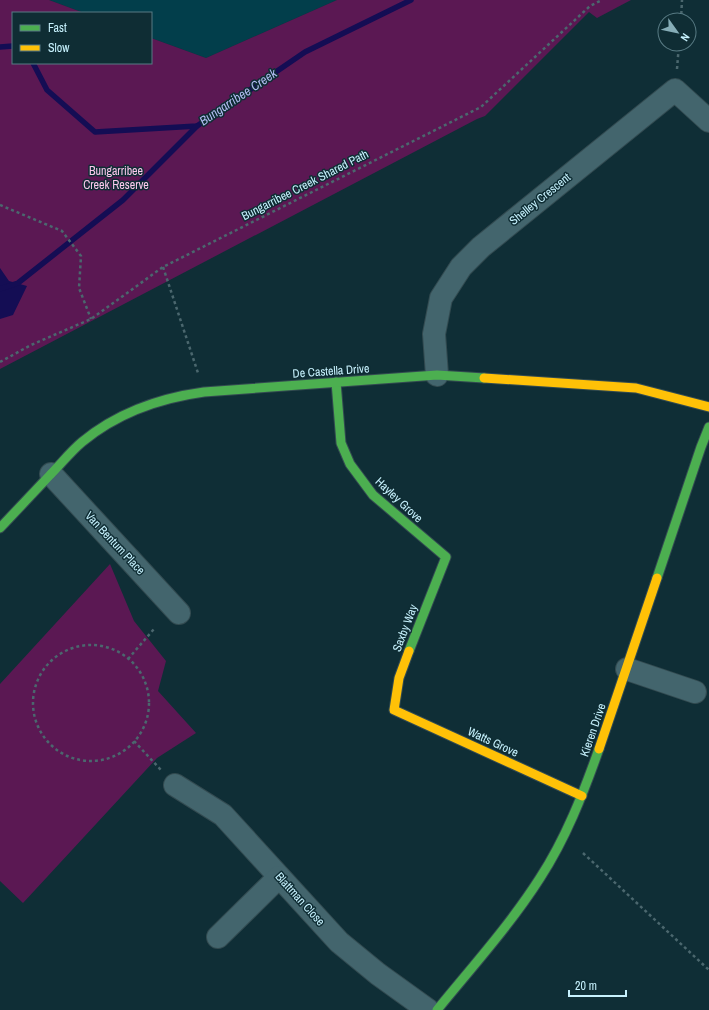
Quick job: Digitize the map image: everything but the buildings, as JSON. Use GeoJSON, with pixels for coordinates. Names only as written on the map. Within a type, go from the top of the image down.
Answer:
{"type":"FeatureCollection","features":[{"type":"Feature","properties":{"kind":"street"},"geometry":{"type":"LineString","coordinates":[[675,90],[709,121]]}},
{"type":"Feature","properties":{"kind":"street","name":"Shelley Crescent"},"geometry":{"type":"LineString","coordinates":[[437,375],[434,334],[441,298],[461,267],[481,247],[675,90]]}},
{"type":"Feature","properties":{"kind":"street","name":"De Castella Drive"},"geometry":{"type":"LineString","coordinates":[[0,528],[83,441],[115,420],[160,400],[204,392],[437,375],[636,388],[709,407]]}},
{"type":"Feature","properties":{"kind":"street","name":"Hayley Grove"},"geometry":{"type":"LineString","coordinates":[[336,382],[341,443],[350,464],[373,495],[446,557]]}},
{"type":"Feature","properties":{"kind":"street","name":"Kieren Drive"},"geometry":{"type":"LineString","coordinates":[[437,1010],[512,918],[540,878],[563,837],[582,796],[627,669],[709,427]]}},
{"type":"Feature","properties":{"kind":"street","name":"Van Bentum Place"},"geometry":{"type":"LineString","coordinates":[[51,474],[179,613]]}},
{"type":"Feature","properties":{"kind":"street","name":"Saxby Way"},"geometry":{"type":"LineString","coordinates":[[394,710],[398,678],[446,557]]}},
{"type":"Feature","properties":{"kind":"street"},"geometry":{"type":"LineString","coordinates":[[627,669],[695,692]]}},
{"type":"Feature","properties":{"kind":"street","name":"Watts Grove"},"geometry":{"type":"LineString","coordinates":[[394,710],[582,796]]}},
{"type":"Feature","properties":{"kind":"street","name":"Blattman Close"},"geometry":{"type":"LineString","coordinates":[[175,785],[223,815],[339,942],[378,974],[428,1010]]}},
{"type":"Feature","properties":{"kind":"street"},"geometry":{"type":"LineString","coordinates":[[218,937],[279,877]]}},
{"type":"Feature","properties":{"kind":"path","name":"Bungarribee Creek Shared Path"},"geometry":{"type":"LineString","coordinates":[[0,362],[31,345],[91,319],[163,267],[481,107],[590,6],[602,0]]}},
{"type":"Feature","properties":{"kind":"path"},"geometry":{"type":"LineString","coordinates":[[681,12],[682,0]]}},
{"type":"Feature","properties":{"kind":"path"},"geometry":{"type":"LineString","coordinates":[[675,90],[678,52]]}},
{"type":"Feature","properties":{"kind":"path"},"geometry":{"type":"LineString","coordinates":[[0,205],[62,231],[82,256],[79,288],[91,319]]}},
{"type":"Feature","properties":{"kind":"path"},"geometry":{"type":"LineString","coordinates":[[163,267],[204,392]]}},
{"type":"Feature","properties":{"kind":"path"},"geometry":{"type":"LineString","coordinates":[[128,659],[154,629]]}},
{"type":"Feature","properties":{"kind":"path"},"geometry":{"type":"LineString","coordinates":[[80,646],[98,646],[116,650],[128,659],[142,674],[148,692],[149,705],[147,718],[142,730],[134,741],[125,750],[113,757],[87,761],[62,753],[51,745],[40,731],[34,714],[34,696],[39,678],[49,663],[63,652],[80,646]]}},
{"type":"Feature","properties":{"kind":"path"},"geometry":{"type":"LineString","coordinates":[[134,741],[175,785]]}},
{"type":"Feature","properties":{"kind":"path"},"geometry":{"type":"LineString","coordinates":[[583,853],[709,970]]}},
{"type":"Feature","properties":{"kind":"shaded area"},"geometry":{"type":"Polygon","coordinates":[[[49,0],[337,0],[206,58],[152,38],[152,12],[81,12],[49,0]]]}},
{"type":"Feature","properties":{"kind":"shaded area"},"geometry":{"type":"Polygon","coordinates":[[[0,268],[9,281],[27,286],[13,315],[0,319],[0,268]]]}},
{"type":"Feature","properties":{"kind":"green space","name":"Bungarribee Creek Reserve"},"geometry":{"type":"Polygon","coordinates":[[[0,0],[49,0],[81,12],[12,12],[12,64],[152,64],[152,38],[206,58],[337,0],[631,0],[597,18],[589,12],[485,116],[0,369],[0,0]]]}},
{"type":"Feature","properties":{"kind":"green space"},"geometry":{"type":"Polygon","coordinates":[[[110,564],[134,621],[166,661],[158,691],[196,733],[157,758],[23,903],[0,881],[0,684],[110,564]]]}},
{"type":"Feature","properties":{"kind":"waterway","name":"Bungarribee Creek"},"geometry":{"type":"LineString","coordinates":[[34,64],[47,90],[95,132],[197,126],[305,52],[411,0]]}},
{"type":"Feature","properties":{"kind":"waterway","name":"Bungarribee Creek"},"geometry":{"type":"LineString","coordinates":[[0,47],[12,46]]}},
{"type":"Feature","properties":{"kind":"waterway"},"geometry":{"type":"LineString","coordinates":[[0,289],[18,283],[123,200],[197,126]]}},
{"type":"Feature","properties":{"kind":"traffic: fast"},"geometry":{"type":"LineString","coordinates":[[0,528],[70,454],[95,432],[124,415],[171,398],[204,392],[437,375],[484,378]]}},
{"type":"Feature","properties":{"kind":"traffic: fast"},"geometry":{"type":"LineString","coordinates":[[336,382],[341,443],[350,464],[373,495],[446,557],[409,651]]}},
{"type":"Feature","properties":{"kind":"traffic: fast"},"geometry":{"type":"LineString","coordinates":[[657,578],[709,427]]}},
{"type":"Feature","properties":{"kind":"traffic: fast"},"geometry":{"type":"LineString","coordinates":[[437,1010],[503,929],[540,878],[566,831],[587,783],[599,749]]}},
{"type":"Feature","properties":{"kind":"traffic: slow"},"geometry":{"type":"LineString","coordinates":[[484,378],[636,388],[709,407]]}},
{"type":"Feature","properties":{"kind":"traffic: slow"},"geometry":{"type":"LineString","coordinates":[[599,749],[657,578]]}},
{"type":"Feature","properties":{"kind":"traffic: slow"},"geometry":{"type":"LineString","coordinates":[[409,651],[399,678],[394,710],[582,796]]}}]}
